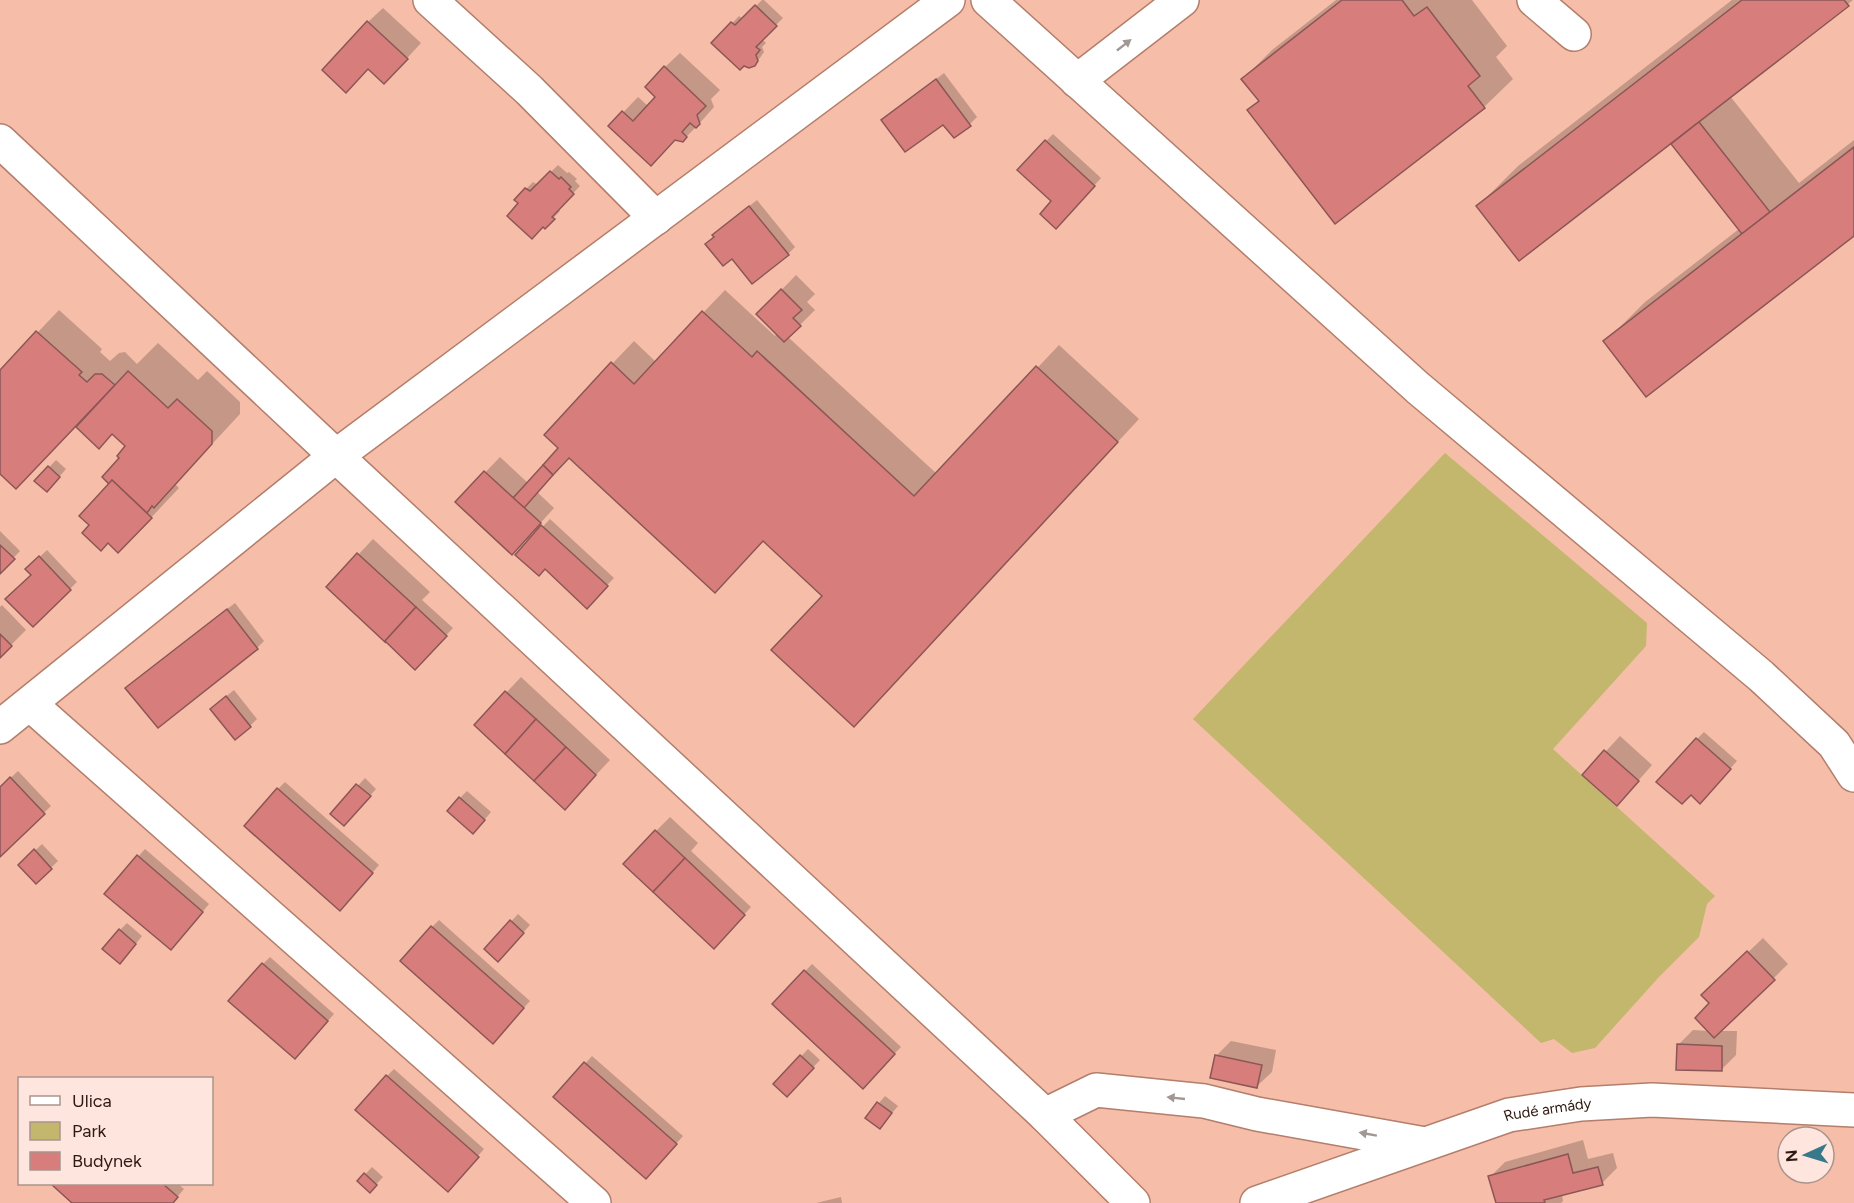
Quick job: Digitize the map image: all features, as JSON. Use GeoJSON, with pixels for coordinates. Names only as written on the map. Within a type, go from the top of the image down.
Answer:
{"type":"FeatureCollection","features":[{"type":"Feature","properties":{"kind":"street"},"geometry":{"type":"LineString","coordinates":[[430,0],[529,90],[656,218]]}},
{"type":"Feature","properties":{"kind":"street"},"geometry":{"type":"LineString","coordinates":[[0,727],[336,456],[948,0]]}},
{"type":"Feature","properties":{"kind":"street"},"geometry":{"type":"LineString","coordinates":[[988,0],[1418,388],[1761,676],[1834,744],[1854,775]]}},
{"type":"Feature","properties":{"kind":"street"},"geometry":{"type":"LineString","coordinates":[[1077,81],[1182,0]]}},
{"type":"Feature","properties":{"kind":"street"},"geometry":{"type":"LineString","coordinates":[[1534,0],[1574,34]]}},
{"type":"Feature","properties":{"kind":"street"},"geometry":{"type":"LineString","coordinates":[[0,141],[1045,1115],[1132,1203]]}},
{"type":"Feature","properties":{"kind":"street"},"geometry":{"type":"LineString","coordinates":[[30,704],[594,1203]]}},
{"type":"Feature","properties":{"kind":"street"},"geometry":{"type":"LineString","coordinates":[[1045,1115],[1096,1090],[1204,1101],[1257,1114],[1425,1144]]}},
{"type":"Feature","properties":{"kind":"street","name":"Rudé armády"},"geometry":{"type":"LineString","coordinates":[[1257,1203],[1509,1115],[1581,1104],[1652,1100],[1854,1110]]}},
{"type":"Feature","properties":{"kind":"green space"},"geometry":{"type":"Polygon","coordinates":[[[1445,453],[1647,623],[1646,646],[1553,749],[1715,896],[1707,904],[1699,937],[1658,978],[1595,1048],[1572,1053],[1554,1039],[1541,1043],[1193,719],[1445,453]]]}},
{"type":"Feature","properties":{"kind":"building"},"geometry":{"type":"Polygon","coordinates":[[[1342,0],[1402,0],[1414,16],[1427,7],[1480,76],[1468,86],[1485,108],[1335,224],[1247,110],[1259,101],[1241,79],[1342,0]]]}},
{"type":"Feature","properties":{"kind":"building"},"geometry":{"type":"Polygon","coordinates":[[[1742,0],[1844,0],[1849,6],[1519,261],[1476,206],[1742,0]]]}},
{"type":"Feature","properties":{"kind":"building"},"geometry":{"type":"Polygon","coordinates":[[[755,5],[777,26],[756,47],[760,50],[756,55],[758,61],[755,66],[749,68],[744,66],[740,70],[711,43],[731,22],[735,25],[755,5]]]}},
{"type":"Feature","properties":{"kind":"building"},"geometry":{"type":"Polygon","coordinates":[[[367,21],[408,59],[384,84],[368,69],[346,93],[322,70],[367,21]]]}},
{"type":"Feature","properties":{"kind":"building"},"geometry":{"type":"Polygon","coordinates":[[[664,66],[706,106],[697,115],[700,124],[696,128],[690,123],[682,132],[687,137],[683,142],[675,140],[651,166],[608,126],[622,111],[633,121],[655,97],[645,87],[664,66]]]}},
{"type":"Feature","properties":{"kind":"building"},"geometry":{"type":"Polygon","coordinates":[[[936,79],[971,126],[954,138],[943,125],[905,152],[881,120],[936,79]]]}},
{"type":"Feature","properties":{"kind":"building"},"geometry":{"type":"Polygon","coordinates":[[[1699,122],[1770,212],[1742,234],[1671,144],[1699,122]]]}},
{"type":"Feature","properties":{"kind":"building"},"geometry":{"type":"Polygon","coordinates":[[[1045,140],[1095,186],[1056,229],[1040,214],[1051,201],[1017,170],[1045,140]]]}},
{"type":"Feature","properties":{"kind":"building"},"geometry":{"type":"Polygon","coordinates":[[[1854,147],[1854,236],[1646,397],[1603,341],[1854,147]]]}},
{"type":"Feature","properties":{"kind":"building"},"geometry":{"type":"Polygon","coordinates":[[[550,171],[559,179],[561,177],[571,187],[569,189],[574,194],[552,217],[555,219],[545,229],[543,227],[532,239],[507,216],[518,203],[514,200],[525,188],[530,191],[550,171]]]}},
{"type":"Feature","properties":{"kind":"building"},"geometry":{"type":"Polygon","coordinates":[[[749,206],[789,255],[752,284],[732,259],[723,266],[705,244],[714,237],[712,235],[749,206]]]}},
{"type":"Feature","properties":{"kind":"building"},"geometry":{"type":"Polygon","coordinates":[[[781,289],[802,310],[793,318],[801,326],[784,342],[756,314],[781,289]]]}},
{"type":"Feature","properties":{"kind":"building"},"geometry":{"type":"Polygon","coordinates":[[[702,311],[752,357],[757,351],[914,496],[1036,366],[1118,442],[854,727],[771,650],[822,596],[763,541],[715,593],[569,458],[553,475],[543,465],[558,448],[544,435],[611,362],[634,384],[702,311]]]}},
{"type":"Feature","properties":{"kind":"building"},"geometry":{"type":"Polygon","coordinates":[[[36,331],[82,372],[79,375],[87,382],[95,374],[102,374],[115,385],[16,489],[0,474],[0,370],[36,331]]]}},
{"type":"Feature","properties":{"kind":"building"},"geometry":{"type":"Polygon","coordinates":[[[128,371],[168,408],[177,399],[212,431],[212,444],[147,513],[112,480],[109,484],[102,477],[119,458],[117,456],[125,446],[112,434],[99,449],[76,427],[128,371]]]}},
{"type":"Feature","properties":{"kind":"building"},"geometry":{"type":"Polygon","coordinates":[[[543,465],[553,475],[524,508],[513,498],[543,465]]]}},
{"type":"Feature","properties":{"kind":"building"},"geometry":{"type":"Polygon","coordinates":[[[48,466],[60,477],[47,492],[34,481],[48,466]]]}},
{"type":"Feature","properties":{"kind":"building"},"geometry":{"type":"Polygon","coordinates":[[[484,471],[541,523],[512,555],[455,502],[484,471]]]}},
{"type":"Feature","properties":{"kind":"building"},"geometry":{"type":"Polygon","coordinates":[[[112,480],[152,518],[118,553],[108,543],[101,551],[82,533],[89,525],[79,516],[112,480]]]}},
{"type":"Feature","properties":{"kind":"building"},"geometry":{"type":"Polygon","coordinates":[[[541,525],[608,586],[587,609],[545,569],[539,576],[515,555],[541,525]]]}},
{"type":"Feature","properties":{"kind":"building"},"geometry":{"type":"Polygon","coordinates":[[[0,545],[15,559],[0,574],[0,545]]]}},
{"type":"Feature","properties":{"kind":"building"},"geometry":{"type":"Polygon","coordinates":[[[357,553],[416,607],[385,641],[386,643],[326,587],[357,553]]]}},
{"type":"Feature","properties":{"kind":"building"},"geometry":{"type":"Polygon","coordinates":[[[39,556],[71,590],[33,627],[5,599],[31,575],[25,569],[39,556]]]}},
{"type":"Feature","properties":{"kind":"building"},"geometry":{"type":"Polygon","coordinates":[[[416,607],[447,636],[415,670],[385,641],[416,607]]]}},
{"type":"Feature","properties":{"kind":"building"},"geometry":{"type":"Polygon","coordinates":[[[227,609],[258,649],[158,728],[125,688],[227,609]]]}},
{"type":"Feature","properties":{"kind":"building"},"geometry":{"type":"Polygon","coordinates":[[[0,634],[12,646],[0,658],[0,634]]]}},
{"type":"Feature","properties":{"kind":"building"},"geometry":{"type":"Polygon","coordinates":[[[505,691],[536,719],[505,754],[474,725],[505,691]]]}},
{"type":"Feature","properties":{"kind":"building"},"geometry":{"type":"Polygon","coordinates":[[[226,696],[251,727],[235,740],[210,709],[226,696]]]}},
{"type":"Feature","properties":{"kind":"building"},"geometry":{"type":"Polygon","coordinates":[[[536,719],[566,747],[534,781],[505,754],[536,719]]]}},
{"type":"Feature","properties":{"kind":"building"},"geometry":{"type":"Polygon","coordinates":[[[1696,738],[1731,769],[1700,804],[1691,795],[1682,804],[1656,782],[1696,738]]]}},
{"type":"Feature","properties":{"kind":"building"},"geometry":{"type":"Polygon","coordinates":[[[566,747],[596,775],[565,810],[534,781],[566,747]]]}},
{"type":"Feature","properties":{"kind":"building"},"geometry":{"type":"Polygon","coordinates":[[[1604,750],[1639,781],[1617,806],[1582,775],[1604,750]]]}},
{"type":"Feature","properties":{"kind":"building"},"geometry":{"type":"Polygon","coordinates":[[[10,777],[45,814],[0,857],[0,787],[10,777]]]}},
{"type":"Feature","properties":{"kind":"building"},"geometry":{"type":"Polygon","coordinates":[[[356,784],[371,796],[344,826],[330,814],[356,784]]]}},
{"type":"Feature","properties":{"kind":"building"},"geometry":{"type":"Polygon","coordinates":[[[277,788],[373,873],[340,911],[244,826],[277,788]]]}},
{"type":"Feature","properties":{"kind":"building"},"geometry":{"type":"Polygon","coordinates":[[[459,797],[485,820],[473,834],[447,811],[459,797]]]}},
{"type":"Feature","properties":{"kind":"building"},"geometry":{"type":"Polygon","coordinates":[[[655,830],[685,858],[653,892],[623,864],[655,830]]]}},
{"type":"Feature","properties":{"kind":"building"},"geometry":{"type":"Polygon","coordinates":[[[34,849],[52,869],[36,884],[18,865],[34,849]]]}},
{"type":"Feature","properties":{"kind":"building"},"geometry":{"type":"Polygon","coordinates":[[[137,855],[203,912],[171,950],[104,894],[137,855]]]}},
{"type":"Feature","properties":{"kind":"building"},"geometry":{"type":"Polygon","coordinates":[[[685,858],[745,915],[714,949],[653,892],[685,858]]]}},
{"type":"Feature","properties":{"kind":"building"},"geometry":{"type":"Polygon","coordinates":[[[510,920],[524,933],[498,962],[484,949],[510,920]]]}},
{"type":"Feature","properties":{"kind":"building"},"geometry":{"type":"Polygon","coordinates":[[[431,926],[524,1008],[493,1044],[400,961],[431,926]]]}},
{"type":"Feature","properties":{"kind":"building"},"geometry":{"type":"Polygon","coordinates":[[[119,929],[136,944],[120,964],[102,949],[119,929]]]}},
{"type":"Feature","properties":{"kind":"building"},"geometry":{"type":"Polygon","coordinates":[[[1747,951],[1775,980],[1714,1038],[1695,1018],[1709,1003],[1701,995],[1747,951]]]}},
{"type":"Feature","properties":{"kind":"building"},"geometry":{"type":"Polygon","coordinates":[[[262,963],[328,1021],[295,1059],[228,1001],[262,963]]]}},
{"type":"Feature","properties":{"kind":"building"},"geometry":{"type":"Polygon","coordinates":[[[804,970],[895,1054],[863,1089],[772,1004],[804,970]]]}},
{"type":"Feature","properties":{"kind":"building"},"geometry":{"type":"Polygon","coordinates":[[[1677,1044],[1722,1046],[1722,1071],[1676,1070],[1677,1044]]]}},
{"type":"Feature","properties":{"kind":"building"},"geometry":{"type":"Polygon","coordinates":[[[800,1055],[814,1068],[787,1097],[773,1084],[800,1055]]]}},
{"type":"Feature","properties":{"kind":"building"},"geometry":{"type":"Polygon","coordinates":[[[1215,1055],[1262,1065],[1257,1088],[1210,1078],[1215,1055]]]}},
{"type":"Feature","properties":{"kind":"building"},"geometry":{"type":"Polygon","coordinates":[[[584,1062],[677,1144],[646,1179],[553,1097],[584,1062]]]}},
{"type":"Feature","properties":{"kind":"building"},"geometry":{"type":"Polygon","coordinates":[[[386,1075],[479,1157],[448,1192],[355,1110],[386,1075]]]}},
{"type":"Feature","properties":{"kind":"building"},"geometry":{"type":"Polygon","coordinates":[[[877,1102],[892,1113],[880,1129],[865,1118],[877,1102]]]}},
{"type":"Feature","properties":{"kind":"building"},"geometry":{"type":"Polygon","coordinates":[[[1568,1154],[1573,1173],[1598,1167],[1603,1185],[1544,1200],[1545,1203],[1496,1203],[1488,1176],[1568,1154]]]}},
{"type":"Feature","properties":{"kind":"building"},"geometry":{"type":"Polygon","coordinates":[[[364,1173],[377,1185],[370,1193],[357,1181],[364,1173]]]}},
{"type":"Feature","properties":{"kind":"building"},"geometry":{"type":"Polygon","coordinates":[[[52,1185],[164,1185],[178,1197],[173,1203],[72,1203],[52,1185]]]}}]}
